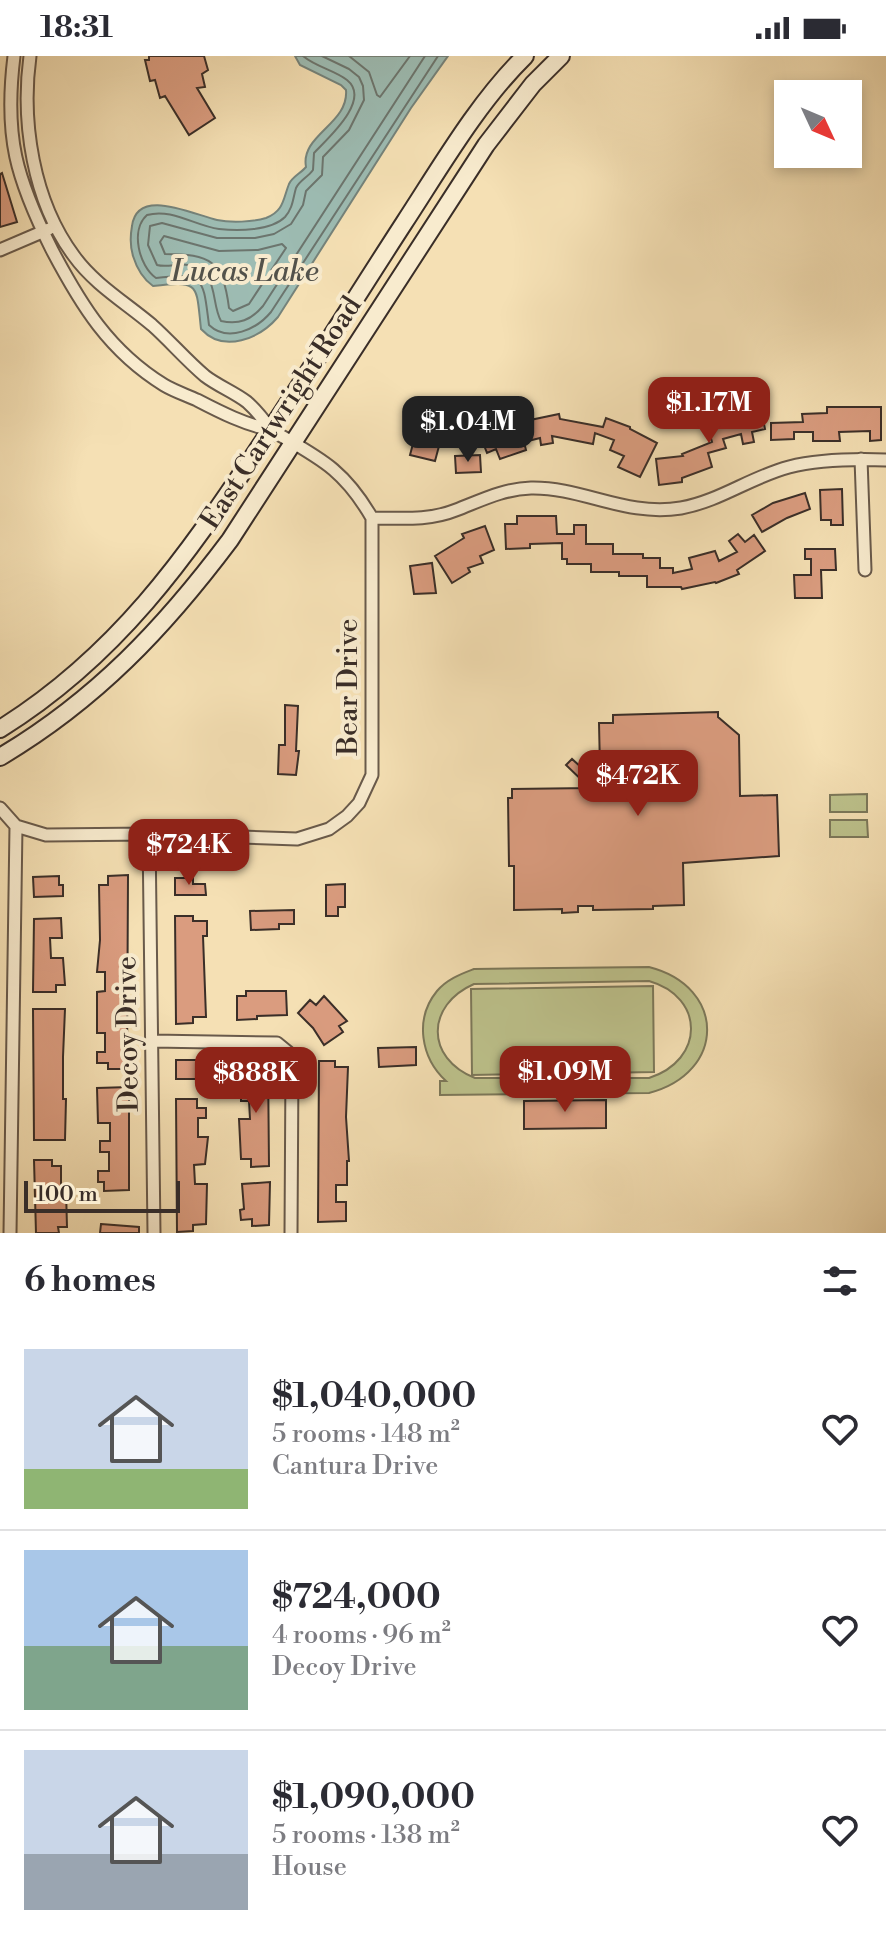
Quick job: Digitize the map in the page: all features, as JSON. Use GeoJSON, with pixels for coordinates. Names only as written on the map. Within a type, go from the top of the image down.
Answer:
{"type":"FeatureCollection","features":[{"type":"Feature","properties":{"kind":"main road","name":"East Cartwright Road"},"geometry":{"type":"LineString","coordinates":[[0,729],[36,707],[103,649],[153,597],[205,529],[271,430],[463,132],[525,56]]}},
{"type":"Feature","properties":{"kind":"main road","name":"East Cartwright Road"},"geometry":{"type":"LineString","coordinates":[[0,757],[89,695],[143,646],[190,593],[293,443],[486,145],[533,84],[561,56]]}},
{"type":"Feature","properties":{"kind":"street"},"geometry":{"type":"LineString","coordinates":[[14,56],[5,97],[5,115],[20,180],[76,297],[113,344],[133,363],[166,386],[238,421],[271,430],[332,466],[358,493],[372,518],[436,516],[491,495],[536,488],[565,491],[626,508],[679,508],[717,498],[789,467],[861,459],[886,460]]}},
{"type":"Feature","properties":{"kind":"street"},"geometry":{"type":"LineString","coordinates":[[30,56],[28,114],[37,177],[74,256],[209,379],[249,404],[271,430]]}},
{"type":"Feature","properties":{"kind":"street"},"geometry":{"type":"LineString","coordinates":[[5,97],[27,95]]}},
{"type":"Feature","properties":{"kind":"street"},"geometry":{"type":"LineString","coordinates":[[5,115],[28,114]]}},
{"type":"Feature","properties":{"kind":"street"},"geometry":{"type":"LineString","coordinates":[[0,250],[57,225]]}},
{"type":"Feature","properties":{"kind":"street"},"geometry":{"type":"LineString","coordinates":[[861,459],[865,570]]}},
{"type":"Feature","properties":{"kind":"street","name":"Bear Drive"},"geometry":{"type":"LineString","coordinates":[[16,826],[46,835],[149,834],[297,839],[329,829],[359,803],[372,775],[372,518]]}},
{"type":"Feature","properties":{"kind":"street"},"geometry":{"type":"LineString","coordinates":[[0,808],[16,826],[10,1233]]}},
{"type":"Feature","properties":{"kind":"street","name":"Decoy Drive"},"geometry":{"type":"LineString","coordinates":[[149,834],[154,1233]]}},
{"type":"Feature","properties":{"kind":"street"},"geometry":{"type":"LineString","coordinates":[[153,1041],[277,1043],[288,1052],[292,1065],[291,1233]]}},
{"type":"Feature","properties":{"kind":"green space"},"geometry":{"type":"Polygon","coordinates":[[[867,794],[867,812],[830,812],[830,795],[867,794]]]}},
{"type":"Feature","properties":{"kind":"green space"},"geometry":{"type":"Polygon","coordinates":[[[830,820],[867,820],[868,837],[830,837],[830,820]]]}},
{"type":"Feature","properties":{"kind":"green space"},"geometry":{"type":"Polygon","coordinates":[[[649,967],[675,977],[693,992],[704,1010],[707,1030],[703,1050],[692,1068],[674,1083],[649,1093],[440,1095],[440,1081],[446,1081],[437,1072],[426,1050],[425,1014],[441,987],[454,977],[474,969],[649,967]],[[649,981],[474,984],[458,993],[447,1005],[440,1018],[440,1045],[447,1058],[475,1078],[649,1078],[680,1058],[688,1044],[691,1029],[688,1014],[680,1000],[667,989],[649,981]]]}},
{"type":"Feature","properties":{"kind":"green space"},"geometry":{"type":"Polygon","coordinates":[[[653,986],[654,1072],[472,1075],[471,989],[653,986]]]}},
{"type":"Feature","properties":{"kind":"water","name":"Lucas Lake"},"geometry":{"type":"Polygon","coordinates":[[[295,56],[448,56],[411,108],[278,317],[252,337],[220,341],[201,329],[193,289],[180,284],[153,286],[143,277],[132,252],[132,226],[136,214],[144,207],[155,205],[229,222],[266,218],[276,212],[290,182],[306,167],[310,146],[333,121],[345,102],[346,90],[341,85],[300,65],[295,56]]]}},
{"type":"Feature","properties":{"kind":"building"},"geometry":{"type":"Polygon","coordinates":[[[149,56],[204,56],[208,70],[202,74],[205,87],[197,88],[215,118],[189,135],[165,96],[160,98],[155,80],[150,81],[145,60],[149,60],[149,56]]]}},
{"type":"Feature","properties":{"kind":"building"},"geometry":{"type":"Polygon","coordinates":[[[0,174],[17,222],[0,227],[0,174]]]}},
{"type":"Feature","properties":{"kind":"building"},"geometry":{"type":"Polygon","coordinates":[[[728,406],[732,420],[762,414],[765,429],[752,432],[754,442],[743,444],[741,434],[723,439],[726,448],[708,453],[712,467],[682,478],[682,482],[659,485],[656,459],[683,456],[712,442],[704,413],[728,406]]]}},
{"type":"Feature","properties":{"kind":"building"},"geometry":{"type":"Polygon","coordinates":[[[827,407],[881,407],[881,440],[870,441],[870,431],[839,432],[840,441],[813,441],[813,432],[794,432],[794,439],[771,440],[771,423],[803,422],[802,414],[827,413],[827,407]]]}},
{"type":"Feature","properties":{"kind":"building"},"geometry":{"type":"Polygon","coordinates":[[[559,414],[560,419],[603,427],[606,418],[630,427],[657,443],[640,477],[618,467],[624,456],[610,450],[614,440],[595,433],[593,444],[552,436],[553,443],[541,445],[540,438],[524,442],[526,450],[500,459],[496,449],[487,453],[479,432],[529,415],[530,420],[559,414]]]}},
{"type":"Feature","properties":{"kind":"building"},"geometry":{"type":"Polygon","coordinates":[[[414,440],[439,446],[435,461],[410,455],[414,440]]]}},
{"type":"Feature","properties":{"kind":"building"},"geometry":{"type":"Polygon","coordinates":[[[480,455],[481,472],[456,473],[455,456],[480,455]]]}},
{"type":"Feature","properties":{"kind":"building"},"geometry":{"type":"Polygon","coordinates":[[[842,489],[843,525],[831,525],[831,520],[821,520],[820,490],[842,489]]]}},
{"type":"Feature","properties":{"kind":"building"},"geometry":{"type":"Polygon","coordinates":[[[805,493],[810,509],[762,532],[752,515],[773,503],[805,493]]]}},
{"type":"Feature","properties":{"kind":"building"},"geometry":{"type":"Polygon","coordinates":[[[517,516],[556,516],[557,534],[574,534],[574,525],[586,525],[586,544],[613,544],[613,554],[643,554],[643,558],[660,558],[660,568],[673,568],[673,573],[692,569],[689,558],[715,551],[719,561],[737,552],[729,541],[738,534],[745,542],[754,535],[765,551],[737,570],[739,574],[716,583],[682,589],[647,587],[647,576],[591,572],[591,564],[567,564],[567,559],[562,559],[562,543],[530,544],[530,548],[506,549],[505,524],[517,524],[517,516]]]}},
{"type":"Feature","properties":{"kind":"building"},"geometry":{"type":"Polygon","coordinates":[[[485,526],[494,550],[480,556],[483,563],[468,568],[470,572],[452,583],[435,556],[464,538],[462,534],[485,526]]]}},
{"type":"Feature","properties":{"kind":"building"},"geometry":{"type":"Polygon","coordinates":[[[805,549],[835,549],[836,570],[821,570],[822,598],[795,598],[794,575],[811,575],[811,559],[805,559],[805,549]]]}},
{"type":"Feature","properties":{"kind":"building"},"geometry":{"type":"Polygon","coordinates":[[[432,563],[436,593],[414,594],[410,566],[432,563]]]}},
{"type":"Feature","properties":{"kind":"building"},"geometry":{"type":"Polygon","coordinates":[[[285,705],[298,706],[296,775],[278,774],[279,745],[285,745],[285,705]]]}},
{"type":"Feature","properties":{"kind":"building"},"geometry":{"type":"Polygon","coordinates":[[[718,712],[718,717],[739,735],[740,796],[777,795],[779,856],[683,863],[684,905],[593,910],[593,906],[578,906],[578,912],[562,913],[562,909],[514,910],[514,866],[509,866],[508,798],[512,798],[512,789],[590,788],[566,765],[572,759],[582,768],[600,768],[599,723],[613,723],[613,715],[718,712]]]}},
{"type":"Feature","properties":{"kind":"building"},"geometry":{"type":"Polygon","coordinates":[[[128,875],[127,1069],[108,1069],[108,1063],[97,1063],[97,1052],[105,1052],[105,1033],[97,1033],[97,992],[105,991],[105,972],[97,972],[99,885],[108,885],[108,876],[128,875]]]}},
{"type":"Feature","properties":{"kind":"building"},"geometry":{"type":"Polygon","coordinates":[[[59,876],[63,896],[34,897],[33,877],[59,876]]]}},
{"type":"Feature","properties":{"kind":"building"},"geometry":{"type":"Polygon","coordinates":[[[175,878],[193,878],[193,884],[205,884],[206,895],[175,895],[175,878]]]}},
{"type":"Feature","properties":{"kind":"building"},"geometry":{"type":"Polygon","coordinates":[[[345,884],[345,907],[338,907],[338,916],[326,916],[326,885],[345,884]]]}},
{"type":"Feature","properties":{"kind":"building"},"geometry":{"type":"Polygon","coordinates":[[[294,910],[294,924],[279,924],[279,929],[251,930],[250,911],[294,910]]]}},
{"type":"Feature","properties":{"kind":"building"},"geometry":{"type":"Polygon","coordinates":[[[175,916],[193,916],[193,921],[207,921],[207,936],[203,936],[206,1017],[193,1017],[193,1023],[176,1024],[175,916]]]}},
{"type":"Feature","properties":{"kind":"building"},"geometry":{"type":"Polygon","coordinates":[[[61,918],[62,938],[50,938],[51,958],[63,958],[65,985],[56,985],[56,992],[33,992],[34,919],[61,918]]]}},
{"type":"Feature","properties":{"kind":"building"},"geometry":{"type":"Polygon","coordinates":[[[246,991],[286,991],[287,1015],[237,1020],[237,996],[246,996],[246,991]]]}},
{"type":"Feature","properties":{"kind":"building"},"geometry":{"type":"Polygon","coordinates":[[[324,996],[347,1021],[339,1026],[343,1032],[324,1045],[298,1013],[310,1000],[316,1005],[324,996]]]}},
{"type":"Feature","properties":{"kind":"building"},"geometry":{"type":"Polygon","coordinates":[[[33,1009],[65,1009],[65,1140],[34,1140],[33,1009]]]}},
{"type":"Feature","properties":{"kind":"building"},"geometry":{"type":"Polygon","coordinates":[[[416,1047],[416,1065],[379,1067],[378,1048],[416,1047]]]}},
{"type":"Feature","properties":{"kind":"building"},"geometry":{"type":"Polygon","coordinates":[[[176,1060],[207,1060],[207,1071],[198,1071],[198,1079],[176,1079],[176,1060]]]}},
{"type":"Feature","properties":{"kind":"building"},"geometry":{"type":"Polygon","coordinates":[[[241,1060],[268,1060],[269,1166],[251,1167],[251,1159],[241,1159],[239,1119],[250,1119],[249,1101],[241,1101],[241,1089],[251,1089],[251,1070],[241,1070],[241,1060]]]}},
{"type":"Feature","properties":{"kind":"building"},"geometry":{"type":"Polygon","coordinates":[[[319,1061],[335,1061],[335,1067],[348,1067],[347,1185],[336,1185],[336,1202],[346,1202],[346,1221],[318,1222],[319,1061]]]}},
{"type":"Feature","properties":{"kind":"building"},"geometry":{"type":"Polygon","coordinates":[[[129,1087],[129,1190],[104,1191],[104,1182],[98,1182],[98,1171],[109,1171],[109,1152],[100,1152],[100,1141],[110,1141],[110,1123],[98,1123],[97,1088],[129,1087]]]}},
{"type":"Feature","properties":{"kind":"building"},"geometry":{"type":"Polygon","coordinates":[[[176,1099],[197,1099],[197,1108],[206,1108],[206,1118],[198,1118],[198,1137],[208,1137],[205,1164],[194,1165],[195,1184],[207,1184],[206,1224],[193,1225],[193,1231],[177,1232],[176,1099]]]}},
{"type":"Feature","properties":{"kind":"building"},"geometry":{"type":"Polygon","coordinates":[[[606,1100],[606,1128],[524,1129],[524,1101],[606,1100]]]}},
{"type":"Feature","properties":{"kind":"building"},"geometry":{"type":"Polygon","coordinates":[[[34,1160],[52,1160],[52,1166],[61,1166],[61,1190],[66,1190],[67,1227],[58,1227],[59,1233],[36,1233],[34,1160]]]}},
{"type":"Feature","properties":{"kind":"building"},"geometry":{"type":"Polygon","coordinates":[[[270,1182],[269,1225],[252,1226],[252,1219],[241,1220],[240,1210],[244,1209],[242,1184],[270,1182]]]}},
{"type":"Feature","properties":{"kind":"building"},"geometry":{"type":"Polygon","coordinates":[[[101,1224],[139,1227],[139,1233],[100,1233],[101,1224]]]}}]}
